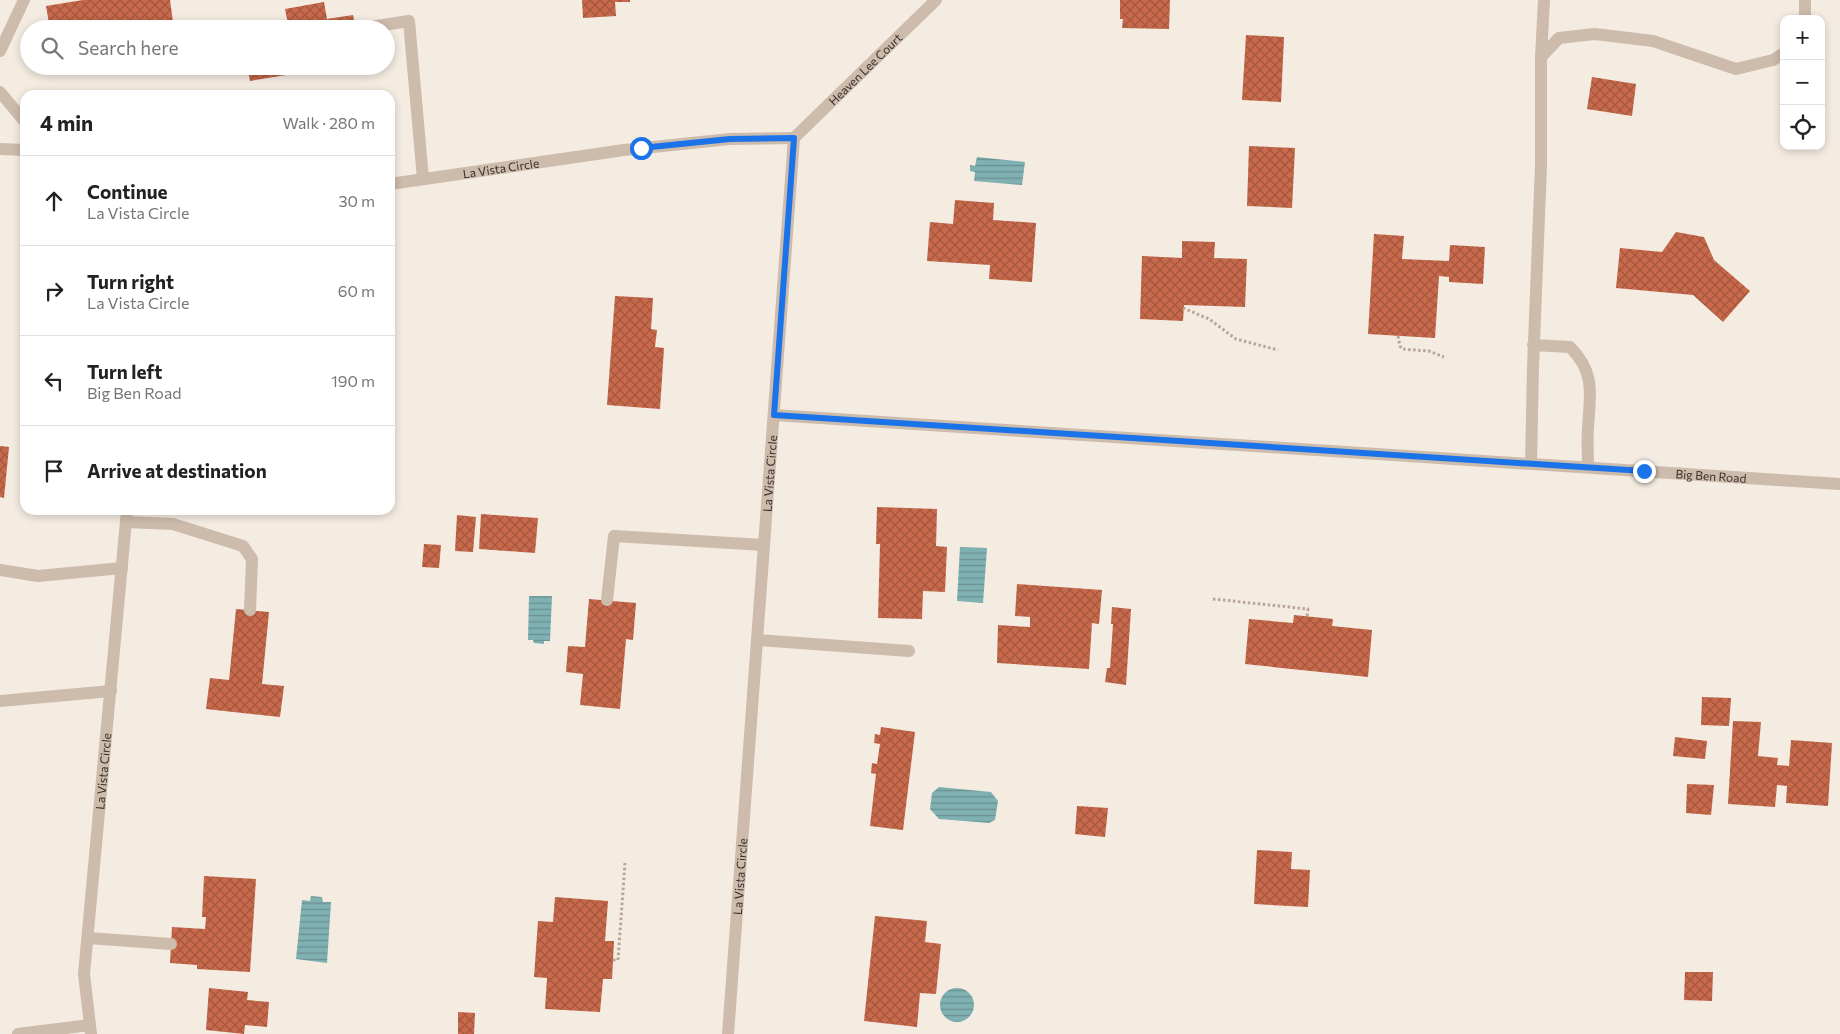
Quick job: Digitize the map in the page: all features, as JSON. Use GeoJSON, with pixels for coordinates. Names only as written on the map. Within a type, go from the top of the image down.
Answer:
{"type":"FeatureCollection","features":[{"type":"Feature","properties":{"kind":"street"},"geometry":{"type":"LineString","coordinates":[[0,52],[24,0]]}},
{"type":"Feature","properties":{"kind":"street","name":"Heaven Lee Court"},"geometry":{"type":"LineString","coordinates":[[794,138],[936,0]]}},
{"type":"Feature","properties":{"kind":"street"},"geometry":{"type":"LineString","coordinates":[[1531,464],[1533,345],[1542,165],[1541,57],[1544,0]]}},
{"type":"Feature","properties":{"kind":"street"},"geometry":{"type":"LineString","coordinates":[[1805,0],[1805,15]]}},
{"type":"Feature","properties":{"kind":"street"},"geometry":{"type":"LineString","coordinates":[[395,23],[409,21],[423,179]]}},
{"type":"Feature","properties":{"kind":"street"},"geometry":{"type":"LineString","coordinates":[[1541,57],[1560,38],[1595,34],[1653,41],[1736,69],[1773,60],[1780,56]]}},
{"type":"Feature","properties":{"kind":"street"},"geometry":{"type":"LineString","coordinates":[[0,92],[20,116]]}},
{"type":"Feature","properties":{"kind":"street","name":"La Vista Circle"},"geometry":{"type":"LineString","coordinates":[[395,183],[624,150],[730,139],[794,138],[728,1034]]}},
{"type":"Feature","properties":{"kind":"street"},"geometry":{"type":"LineString","coordinates":[[0,149],[20,150]]}},
{"type":"Feature","properties":{"kind":"street"},"geometry":{"type":"LineString","coordinates":[[1533,345],[1570,347],[1580,357],[1586,371],[1591,395],[1588,428],[1588,468]]}},
{"type":"Feature","properties":{"kind":"street","name":"Big Ben Road"},"geometry":{"type":"LineString","coordinates":[[774,415],[1840,484]]}},
{"type":"Feature","properties":{"kind":"street"},"geometry":{"type":"LineString","coordinates":[[126,516],[173,524],[243,546],[252,559],[250,610]]}},
{"type":"Feature","properties":{"kind":"street","name":"La Vista Circle"},"geometry":{"type":"LineString","coordinates":[[90,1029],[84,974],[126,516]]}},
{"type":"Feature","properties":{"kind":"street"},"geometry":{"type":"LineString","coordinates":[[607,600],[614,536],[764,545]]}},
{"type":"Feature","properties":{"kind":"street"},"geometry":{"type":"LineString","coordinates":[[0,570],[38,576],[122,568]]}},
{"type":"Feature","properties":{"kind":"street"},"geometry":{"type":"LineString","coordinates":[[758,640],[909,652]]}},
{"type":"Feature","properties":{"kind":"street"},"geometry":{"type":"LineString","coordinates":[[0,701],[110,691]]}},
{"type":"Feature","properties":{"kind":"street"},"geometry":{"type":"LineString","coordinates":[[88,938],[171,944]]}},
{"type":"Feature","properties":{"kind":"street"},"geometry":{"type":"LineString","coordinates":[[18,1034],[90,1029]]}},
{"type":"Feature","properties":{"kind":"path"},"geometry":{"type":"LineString","coordinates":[[1183,308],[1209,319],[1236,339],[1278,350]]}},
{"type":"Feature","properties":{"kind":"path"},"geometry":{"type":"LineString","coordinates":[[1398,336],[1402,349],[1429,351],[1444,357]]}},
{"type":"Feature","properties":{"kind":"path"},"geometry":{"type":"LineString","coordinates":[[1213,599],[1308,609],[1307,617]]}},
{"type":"Feature","properties":{"kind":"path"},"geometry":{"type":"LineString","coordinates":[[613,960],[618,960],[625,863]]}},
{"type":"Feature","properties":{"kind":"water"},"geometry":{"type":"Polygon","coordinates":[[[977,157],[1025,162],[1022,185],[974,181],[975,172],[970,171],[970,165],[975,166],[977,157]]]}},
{"type":"Feature","properties":{"kind":"water"},"geometry":{"type":"Polygon","coordinates":[[[960,547],[987,548],[983,603],[957,601],[960,547]]]}},
{"type":"Feature","properties":{"kind":"water"},"geometry":{"type":"Polygon","coordinates":[[[529,596],[552,596],[550,641],[544,641],[544,644],[528,640],[529,596]]]}},
{"type":"Feature","properties":{"kind":"water"},"geometry":{"type":"Polygon","coordinates":[[[939,787],[991,792],[998,801],[995,820],[989,823],[939,819],[930,809],[932,793],[939,787]]]}},
{"type":"Feature","properties":{"kind":"water"},"geometry":{"type":"Polygon","coordinates":[[[311,896],[322,897],[323,902],[331,902],[327,963],[296,959],[302,900],[310,901],[311,896]]]}},
{"type":"Feature","properties":{"kind":"water"},"geometry":{"type":"Polygon","coordinates":[[[957,988],[969,993],[974,1005],[969,1017],[957,1022],[945,1017],[940,1005],[945,993],[957,988]]]}},
{"type":"Feature","properties":{"kind":"building"},"geometry":{"type":"Polygon","coordinates":[[[83,0],[170,0],[173,20],[48,20],[46,6],[83,0]]]}},
{"type":"Feature","properties":{"kind":"building"},"geometry":{"type":"Polygon","coordinates":[[[582,0],[630,0],[630,2],[615,2],[616,16],[583,18],[582,0]]]}},
{"type":"Feature","properties":{"kind":"building"},"geometry":{"type":"Polygon","coordinates":[[[1120,0],[1170,0],[1169,29],[1122,28],[1123,19],[1120,19],[1120,0]]]}},
{"type":"Feature","properties":{"kind":"building"},"geometry":{"type":"Polygon","coordinates":[[[324,2],[327,19],[353,15],[354,20],[287,20],[285,9],[324,2]]]}},
{"type":"Feature","properties":{"kind":"building"},"geometry":{"type":"Polygon","coordinates":[[[1246,35],[1284,37],[1281,102],[1242,100],[1246,35]]]}},
{"type":"Feature","properties":{"kind":"building"},"geometry":{"type":"Polygon","coordinates":[[[249,75],[286,75],[250,81],[249,75]]]}},
{"type":"Feature","properties":{"kind":"building"},"geometry":{"type":"Polygon","coordinates":[[[1592,77],[1636,84],[1632,116],[1587,109],[1592,77]]]}},
{"type":"Feature","properties":{"kind":"building"},"geometry":{"type":"Polygon","coordinates":[[[1249,146],[1295,148],[1292,208],[1247,206],[1249,146]]]}},
{"type":"Feature","properties":{"kind":"building"},"geometry":{"type":"Polygon","coordinates":[[[955,200],[994,203],[993,220],[1036,223],[1032,282],[989,279],[990,265],[927,261],[930,222],[953,224],[955,200]]]}},
{"type":"Feature","properties":{"kind":"building"},"geometry":{"type":"Polygon","coordinates":[[[1676,232],[1704,237],[1714,260],[1750,291],[1723,322],[1693,295],[1616,288],[1620,248],[1662,252],[1676,232]]]}},
{"type":"Feature","properties":{"kind":"building"},"geometry":{"type":"Polygon","coordinates":[[[1374,234],[1404,236],[1402,259],[1449,261],[1450,245],[1485,247],[1483,284],[1449,282],[1449,277],[1439,276],[1435,338],[1368,334],[1374,234]]]}},
{"type":"Feature","properties":{"kind":"building"},"geometry":{"type":"Polygon","coordinates":[[[1182,241],[1215,242],[1214,258],[1247,259],[1245,307],[1184,305],[1183,321],[1140,319],[1142,256],[1182,258],[1182,241]]]}},
{"type":"Feature","properties":{"kind":"building"},"geometry":{"type":"Polygon","coordinates":[[[615,296],[653,298],[651,329],[657,330],[655,347],[664,348],[660,409],[607,405],[615,296]]]}},
{"type":"Feature","properties":{"kind":"building"},"geometry":{"type":"Polygon","coordinates":[[[0,446],[9,447],[4,498],[0,497],[0,446]]]}},
{"type":"Feature","properties":{"kind":"building"},"geometry":{"type":"Polygon","coordinates":[[[877,507],[937,509],[936,546],[947,547],[945,592],[923,591],[922,619],[878,618],[880,544],[876,544],[877,507]]]}},
{"type":"Feature","properties":{"kind":"building"},"geometry":{"type":"Polygon","coordinates":[[[481,514],[538,518],[535,553],[479,549],[481,514]]]}},
{"type":"Feature","properties":{"kind":"building"},"geometry":{"type":"Polygon","coordinates":[[[457,515],[476,517],[473,552],[455,551],[457,515]]]}},
{"type":"Feature","properties":{"kind":"building"},"geometry":{"type":"Polygon","coordinates":[[[424,544],[441,545],[439,568],[422,567],[424,544]]]}},
{"type":"Feature","properties":{"kind":"building"},"geometry":{"type":"Polygon","coordinates":[[[1017,584],[1102,590],[1099,624],[1092,623],[1089,669],[997,663],[998,625],[1030,627],[1030,617],[1015,616],[1017,584]]]}},
{"type":"Feature","properties":{"kind":"building"},"geometry":{"type":"Polygon","coordinates":[[[589,599],[636,603],[633,640],[626,639],[620,709],[580,705],[583,674],[566,672],[568,646],[585,647],[589,599]]]}},
{"type":"Feature","properties":{"kind":"building"},"geometry":{"type":"Polygon","coordinates":[[[1112,607],[1131,609],[1126,685],[1105,682],[1107,668],[1110,668],[1113,624],[1111,624],[1112,607]]]}},
{"type":"Feature","properties":{"kind":"building"},"geometry":{"type":"Polygon","coordinates":[[[236,609],[269,612],[262,684],[284,686],[280,717],[206,709],[210,678],[229,680],[236,609]]]}},
{"type":"Feature","properties":{"kind":"building"},"geometry":{"type":"Polygon","coordinates":[[[1294,615],[1333,619],[1332,626],[1372,630],[1368,677],[1245,664],[1249,619],[1293,623],[1294,615]]]}},
{"type":"Feature","properties":{"kind":"building"},"geometry":{"type":"Polygon","coordinates":[[[1702,697],[1731,698],[1729,726],[1701,725],[1702,697]]]}},
{"type":"Feature","properties":{"kind":"building"},"geometry":{"type":"Polygon","coordinates":[[[1733,721],[1761,722],[1758,756],[1778,758],[1777,765],[1789,766],[1791,740],[1832,743],[1828,806],[1786,803],[1787,786],[1777,785],[1775,807],[1728,804],[1733,721]]]}},
{"type":"Feature","properties":{"kind":"building"},"geometry":{"type":"Polygon","coordinates":[[[881,727],[915,732],[903,830],[870,826],[876,774],[871,773],[872,763],[877,764],[880,744],[874,743],[875,734],[880,735],[881,727]]]}},
{"type":"Feature","properties":{"kind":"building"},"geometry":{"type":"Polygon","coordinates":[[[1675,737],[1707,741],[1705,759],[1673,756],[1675,737]]]}},
{"type":"Feature","properties":{"kind":"building"},"geometry":{"type":"Polygon","coordinates":[[[1687,784],[1714,785],[1711,815],[1686,813],[1687,784]]]}},
{"type":"Feature","properties":{"kind":"building"},"geometry":{"type":"Polygon","coordinates":[[[1077,806],[1108,808],[1105,837],[1075,834],[1077,806]]]}},
{"type":"Feature","properties":{"kind":"building"},"geometry":{"type":"Polygon","coordinates":[[[1257,850],[1292,852],[1291,869],[1310,870],[1308,907],[1254,904],[1257,850]]]}},
{"type":"Feature","properties":{"kind":"building"},"geometry":{"type":"Polygon","coordinates":[[[204,876],[256,879],[250,972],[197,969],[197,965],[170,963],[172,927],[205,929],[206,917],[202,917],[204,876]]]}},
{"type":"Feature","properties":{"kind":"building"},"geometry":{"type":"Polygon","coordinates":[[[555,897],[608,901],[605,941],[614,941],[612,979],[603,979],[600,1012],[545,1009],[547,978],[534,977],[538,921],[553,922],[555,897]]]}},
{"type":"Feature","properties":{"kind":"building"},"geometry":{"type":"Polygon","coordinates":[[[875,916],[927,921],[925,942],[941,944],[936,994],[920,993],[917,1027],[864,1021],[875,916]]]}},
{"type":"Feature","properties":{"kind":"building"},"geometry":{"type":"Polygon","coordinates":[[[1685,972],[1713,972],[1712,1001],[1684,1000],[1685,972]]]}},
{"type":"Feature","properties":{"kind":"building"},"geometry":{"type":"Polygon","coordinates":[[[209,988],[248,992],[247,1000],[269,1002],[267,1027],[245,1025],[244,1034],[206,1030],[209,988]]]}},
{"type":"Feature","properties":{"kind":"building"},"geometry":{"type":"Polygon","coordinates":[[[458,1012],[475,1013],[474,1034],[458,1034],[458,1012]]]}},
{"type":"Feature","properties":{"kind":"route"},"geometry":{"type":"LineString","coordinates":[[641,148],[730,139],[794,138],[774,415],[1644,471]]}}]}
